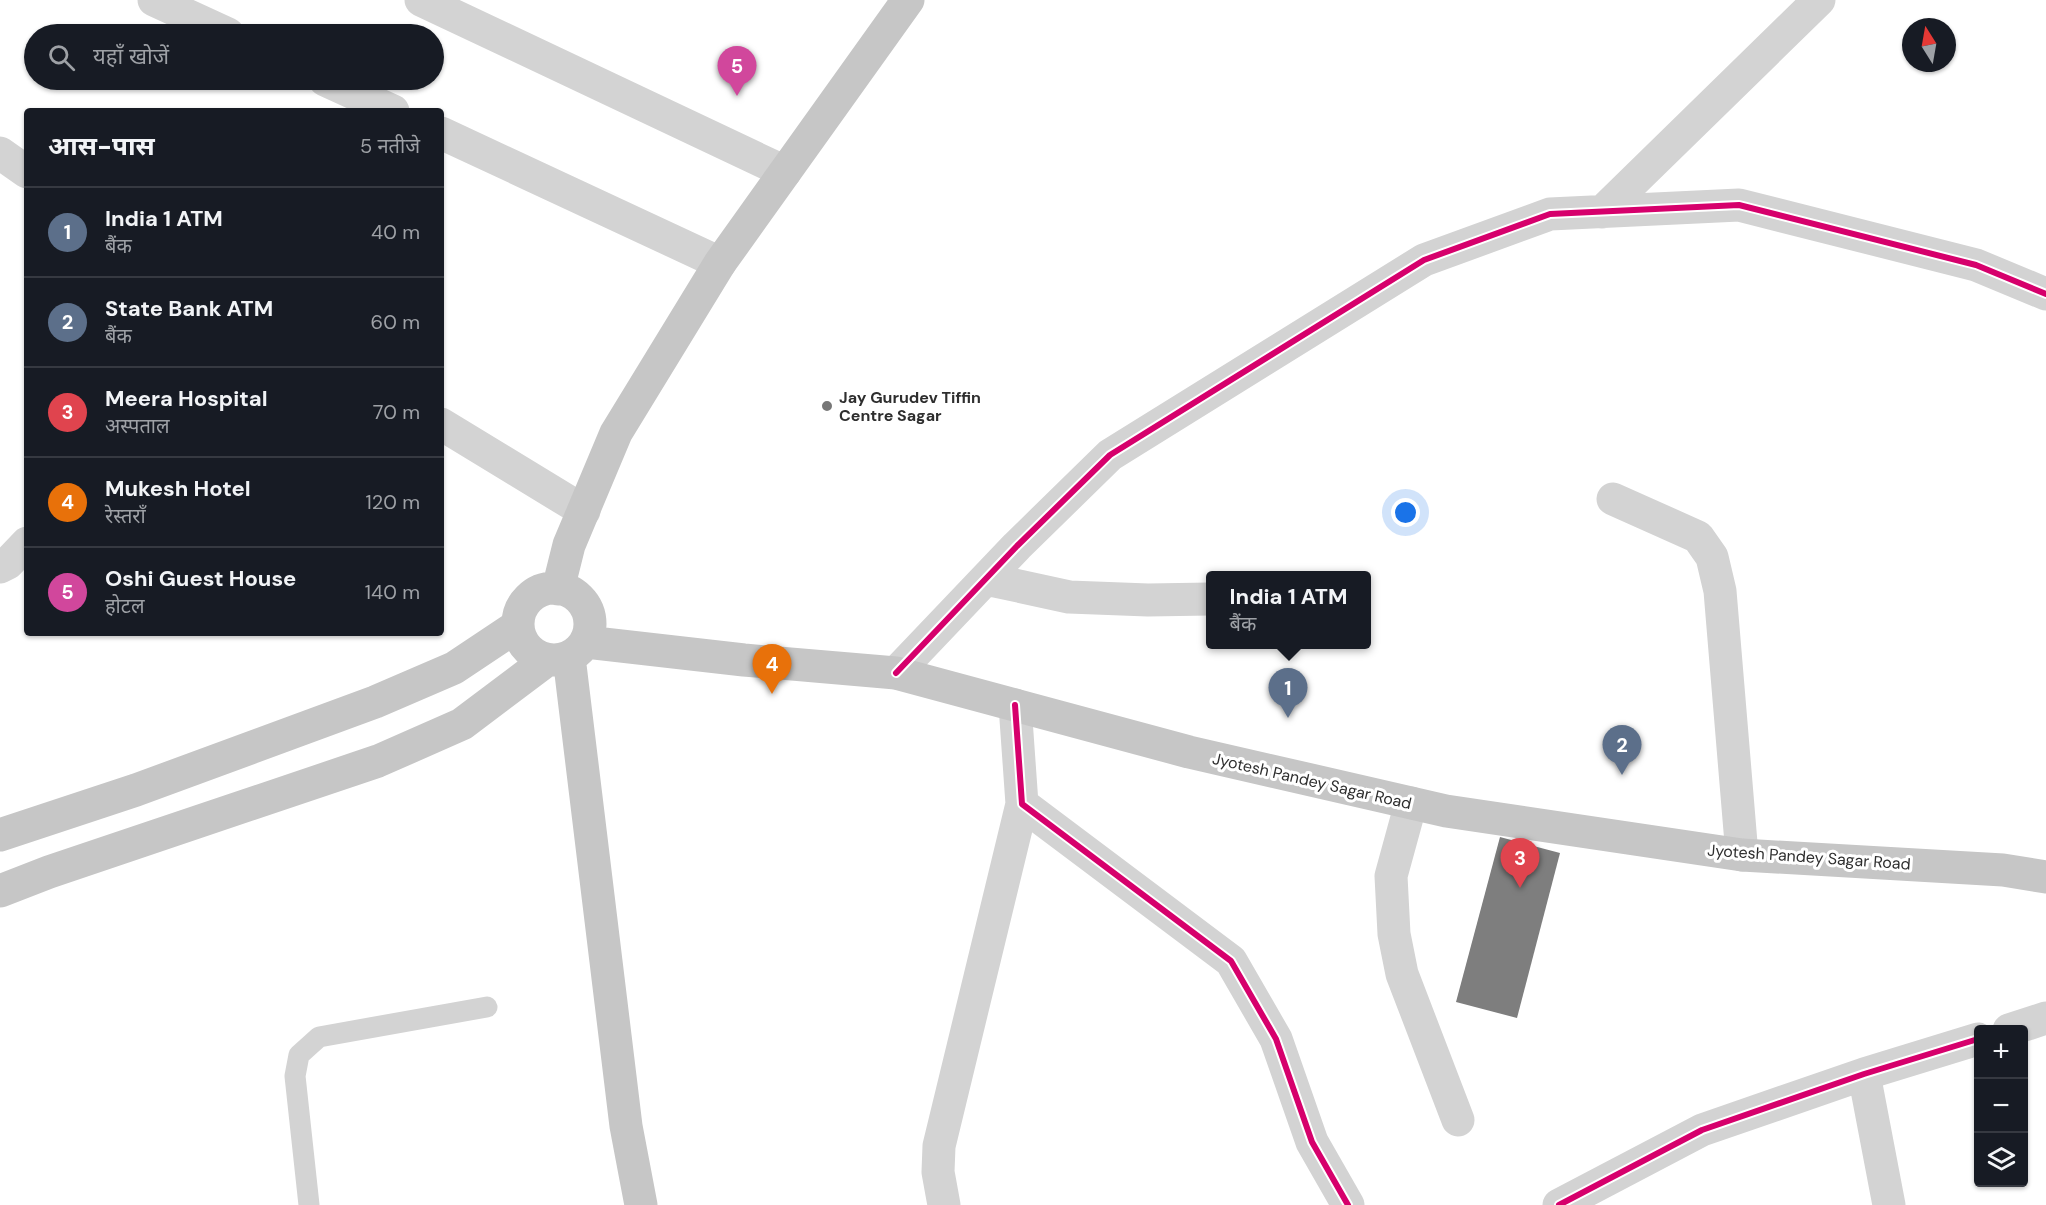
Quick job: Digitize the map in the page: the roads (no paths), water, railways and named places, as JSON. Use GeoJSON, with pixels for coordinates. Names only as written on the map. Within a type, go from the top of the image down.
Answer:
{"type":"FeatureCollection","features":[{"type":"Feature","properties":{"kind":"main road"},"geometry":{"type":"LineString","coordinates":[[558,589],[569,545],[616,433],[720,263],[908,0]]}},
{"type":"Feature","properties":{"kind":"main road"},"geometry":{"type":"LineString","coordinates":[[0,891],[60,868],[378,761],[462,724],[567,653],[589,631],[589,619],[580,599],[570,592],[545,589],[534,594],[525,602],[519,614],[520,638],[526,649],[537,656],[567,653]]}},
{"type":"Feature","properties":{"kind":"main road"},"geometry":{"type":"LineString","coordinates":[[0,835],[136,790],[375,702],[454,668],[518,626]]}},
{"type":"Feature","properties":{"kind":"main road"},"geometry":{"type":"LineString","coordinates":[[567,653],[626,1126],[641,1205]]}},
{"type":"Feature","properties":{"kind":"main road","name":"Jyotesh Pandey Sagar Road"},"geometry":{"type":"LineString","coordinates":[[567,653],[744,660],[896,673],[1189,752],[1446,812],[1742,855],[2003,870],[2046,877]]}},
{"type":"Feature","properties":{"kind":"street"},"geometry":{"type":"LineString","coordinates":[[154,0],[206,24]]}},
{"type":"Feature","properties":{"kind":"street"},"geometry":{"type":"LineString","coordinates":[[421,0],[785,172]]}},
{"type":"Feature","properties":{"kind":"street"},"geometry":{"type":"LineString","coordinates":[[1602,212],[1819,0]]}},
{"type":"Feature","properties":{"kind":"street"},"geometry":{"type":"LineString","coordinates":[[347,90],[386,108]]}},
{"type":"Feature","properties":{"kind":"street"},"geometry":{"type":"LineString","coordinates":[[444,135],[720,263]]}},
{"type":"Feature","properties":{"kind":"street"},"geometry":{"type":"LineString","coordinates":[[0,153],[24,170]]}},
{"type":"Feature","properties":{"kind":"street"},"geometry":{"type":"LineString","coordinates":[[896,673],[1110,455],[1424,260],[1550,214],[1739,205],[1976,265],[2046,294]]}},
{"type":"Feature","properties":{"kind":"street"},"geometry":{"type":"LineString","coordinates":[[444,426],[584,511]]}},
{"type":"Feature","properties":{"kind":"street"},"geometry":{"type":"LineString","coordinates":[[1612,499],[1698,537],[1712,557],[1720,591],[1742,855]]}},
{"type":"Feature","properties":{"kind":"street"},"geometry":{"type":"LineString","coordinates":[[0,567],[8,563],[24,546]]}},
{"type":"Feature","properties":{"kind":"street"},"geometry":{"type":"LineString","coordinates":[[986,579],[1069,597],[1148,600],[1206,599]]}},
{"type":"Feature","properties":{"kind":"street"},"geometry":{"type":"LineString","coordinates":[[944,1205],[938,1172],[939,1146],[1022,804],[1015,705]]}},
{"type":"Feature","properties":{"kind":"street"},"geometry":{"type":"LineString","coordinates":[[1411,803],[1390,876],[1394,934],[1402,974],[1458,1120]]}},
{"type":"Feature","properties":{"kind":"street"},"geometry":{"type":"LineString","coordinates":[[1022,804],[1231,961],[1276,1039],[1312,1142],[1348,1205]]}},
{"type":"Feature","properties":{"kind":"street"},"geometry":{"type":"LineString","coordinates":[[2022,1025],[2046,1018]]}},
{"type":"Feature","properties":{"kind":"street"},"geometry":{"type":"LineString","coordinates":[[1559,1205],[1702,1130],[1864,1074],[1974,1040]]}},
{"type":"Feature","properties":{"kind":"street"},"geometry":{"type":"LineString","coordinates":[[1864,1074],[1890,1205]]}},
{"type":"Feature","properties":{"kind":"lane"},"geometry":{"type":"LineString","coordinates":[[309,1205],[295,1076],[299,1055],[319,1037],[487,1007]]}},
{"type":"Feature","properties":{"kind":"place","name":"Oshi Guest House"},"geometry":{"type":"Point","coordinates":[737,96]}},
{"type":"Feature","properties":{"kind":"place","name":"Jay Gurudev Tiffin Centre Sagar"},"geometry":{"type":"Point","coordinates":[827,406]}},
{"type":"Feature","properties":{"kind":"place","name":"Mukesh Hotel"},"geometry":{"type":"Point","coordinates":[772,694]}},
{"type":"Feature","properties":{"kind":"place","name":"India 1 ATM"},"geometry":{"type":"Point","coordinates":[1288,718]}},
{"type":"Feature","properties":{"kind":"place","name":"State Bank ATM"},"geometry":{"type":"Point","coordinates":[1622,775]}},
{"type":"Feature","properties":{"kind":"place","name":"Meera Hospital"},"geometry":{"type":"Point","coordinates":[1520,888]}}]}
